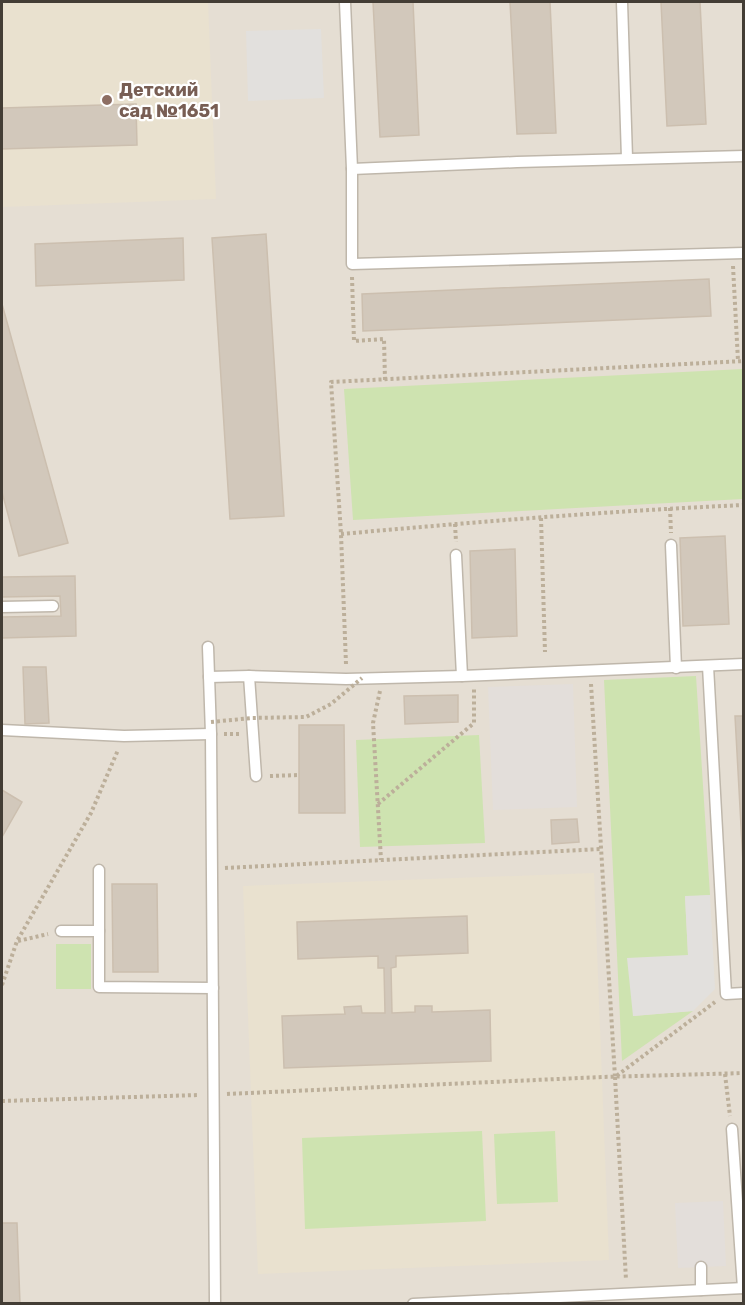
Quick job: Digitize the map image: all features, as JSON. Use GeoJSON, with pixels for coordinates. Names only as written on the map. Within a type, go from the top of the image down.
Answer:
{"type":"FeatureCollection","features":[{"type":"Feature","properties":{"kind":"lane"},"geometry":{"type":"LineString","coordinates":[[345,2],[352,169],[352,264],[738,253]]}},
{"type":"Feature","properties":{"kind":"lane"},"geometry":{"type":"LineString","coordinates":[[622,2],[627,158]]}},
{"type":"Feature","properties":{"kind":"lane"},"geometry":{"type":"LineString","coordinates":[[352,169],[627,158],[744,156]]}},
{"type":"Feature","properties":{"kind":"lane"},"geometry":{"type":"LineString","coordinates":[[671,545],[676,668]]}},
{"type":"Feature","properties":{"kind":"lane"},"geometry":{"type":"LineString","coordinates":[[456,555],[462,676]]}},
{"type":"Feature","properties":{"kind":"lane"},"geometry":{"type":"LineString","coordinates":[[2,608],[53,606]]}},
{"type":"Feature","properties":{"kind":"lane"},"geometry":{"type":"LineString","coordinates":[[208,647],[211,722],[215,1304]]}},
{"type":"Feature","properties":{"kind":"lane"},"geometry":{"type":"LineString","coordinates":[[209,677],[474,676],[744,664]]}},
{"type":"Feature","properties":{"kind":"lane"},"geometry":{"type":"LineString","coordinates":[[708,666],[726,994],[744,993]]}},
{"type":"Feature","properties":{"kind":"lane"},"geometry":{"type":"LineString","coordinates":[[249,676],[256,776]]}},
{"type":"Feature","properties":{"kind":"lane"},"geometry":{"type":"LineString","coordinates":[[2,730],[124,736],[211,734]]}},
{"type":"Feature","properties":{"kind":"lane"},"geometry":{"type":"LineString","coordinates":[[99,870],[99,987],[213,988]]}},
{"type":"Feature","properties":{"kind":"lane"},"geometry":{"type":"LineString","coordinates":[[61,932],[99,932]]}},
{"type":"Feature","properties":{"kind":"lane"},"geometry":{"type":"LineString","coordinates":[[413,1304],[743,1288],[732,1129]]}},
{"type":"Feature","properties":{"kind":"lane"},"geometry":{"type":"LineString","coordinates":[[701,1268],[702,1290]]}},
{"type":"Feature","properties":{"kind":"path"},"geometry":{"type":"LineString","coordinates":[[346,658],[331,382],[741,361],[738,253]]}},
{"type":"Feature","properties":{"kind":"path"},"geometry":{"type":"LineString","coordinates":[[352,264],[354,341],[384,339],[385,380]]}},
{"type":"Feature","properties":{"kind":"path"},"geometry":{"type":"LineString","coordinates":[[341,534],[541,517],[744,505]]}},
{"type":"Feature","properties":{"kind":"path"},"geometry":{"type":"LineString","coordinates":[[670,508],[671,545]]}},
{"type":"Feature","properties":{"kind":"path"},"geometry":{"type":"LineString","coordinates":[[541,517],[545,652]]}},
{"type":"Feature","properties":{"kind":"path"},"geometry":{"type":"LineString","coordinates":[[590,671],[627,1293]]}},
{"type":"Feature","properties":{"kind":"path"},"geometry":{"type":"LineString","coordinates":[[378,805],[474,723],[474,676]]}},
{"type":"Feature","properties":{"kind":"path"},"geometry":{"type":"LineString","coordinates":[[211,722],[252,718],[306,717],[331,704],[362,678]]}},
{"type":"Feature","properties":{"kind":"path"},"geometry":{"type":"LineString","coordinates":[[381,860],[373,723],[382,678]]}},
{"type":"Feature","properties":{"kind":"path"},"geometry":{"type":"LineString","coordinates":[[211,734],[253,734]]}},
{"type":"Feature","properties":{"kind":"path"},"geometry":{"type":"LineString","coordinates":[[2,985],[17,941],[91,813],[124,736]]}},
{"type":"Feature","properties":{"kind":"path"},"geometry":{"type":"LineString","coordinates":[[256,776],[299,775]]}},
{"type":"Feature","properties":{"kind":"path"},"geometry":{"type":"LineString","coordinates":[[212,868],[601,849]]}},
{"type":"Feature","properties":{"kind":"path"},"geometry":{"type":"LineString","coordinates":[[17,941],[61,932]]}},
{"type":"Feature","properties":{"kind":"path"},"geometry":{"type":"LineString","coordinates":[[615,1077],[726,994]]}},
{"type":"Feature","properties":{"kind":"path"},"geometry":{"type":"LineString","coordinates":[[2,1101],[263,1094],[744,1073]]}},
{"type":"Feature","properties":{"kind":"path"},"geometry":{"type":"LineString","coordinates":[[724,1074],[732,1129]]}},
{"type":"Feature","properties":{"kind":"shaded area"},"geometry":{"type":"Polygon","coordinates":[[[2,2],[743,2],[743,1303],[2,1303],[2,2]]]}},
{"type":"Feature","properties":{"kind":"shaded area","name":"Детский сад №1651"},"geometry":{"type":"Polygon","coordinates":[[[2,2],[208,2],[216,199],[2,207],[2,2]]]}},
{"type":"Feature","properties":{"kind":"shaded area"},"geometry":{"type":"Polygon","coordinates":[[[321,29],[324,98],[248,101],[246,31],[321,29]]]}},
{"type":"Feature","properties":{"kind":"shaded area"},"geometry":{"type":"Polygon","coordinates":[[[573,684],[577,807],[493,810],[488,687],[573,684]]]}},
{"type":"Feature","properties":{"kind":"shaded area"},"geometry":{"type":"Polygon","coordinates":[[[594,873],[609,1260],[258,1274],[243,886],[594,873]]]}},
{"type":"Feature","properties":{"kind":"shaded area"},"geometry":{"type":"Polygon","coordinates":[[[710,895],[715,989],[693,1011],[633,1016],[627,958],[688,955],[685,896],[710,895]]]}},
{"type":"Feature","properties":{"kind":"shaded area"},"geometry":{"type":"Polygon","coordinates":[[[723,1201],[726,1266],[678,1268],[675,1203],[723,1201]]]}},
{"type":"Feature","properties":{"kind":"green space"},"geometry":{"type":"Polygon","coordinates":[[[743,369],[743,499],[353,520],[344,389],[743,369]]]}},
{"type":"Feature","properties":{"kind":"green space"},"geometry":{"type":"Polygon","coordinates":[[[696,676],[710,895],[685,897],[688,955],[633,1016],[693,1011],[622,1061],[604,680],[696,676]]]}},
{"type":"Feature","properties":{"kind":"green space"},"geometry":{"type":"Polygon","coordinates":[[[479,735],[485,843],[360,847],[356,740],[479,735]]]}},
{"type":"Feature","properties":{"kind":"green space"},"geometry":{"type":"Polygon","coordinates":[[[56,944],[91,944],[91,989],[56,989],[56,944]]]}},
{"type":"Feature","properties":{"kind":"green space"},"geometry":{"type":"Polygon","coordinates":[[[482,1131],[486,1221],[305,1229],[302,1138],[482,1131]]]}},
{"type":"Feature","properties":{"kind":"green space"},"geometry":{"type":"Polygon","coordinates":[[[555,1131],[558,1202],[497,1204],[494,1134],[555,1131]]]}},
{"type":"Feature","properties":{"kind":"building"},"geometry":{"type":"Polygon","coordinates":[[[373,2],[413,2],[419,135],[380,137],[373,2]]]}},
{"type":"Feature","properties":{"kind":"building"},"geometry":{"type":"Polygon","coordinates":[[[510,2],[550,2],[556,133],[517,134],[510,2]]]}},
{"type":"Feature","properties":{"kind":"building"},"geometry":{"type":"Polygon","coordinates":[[[661,2],[700,2],[706,124],[667,126],[661,2]]]}},
{"type":"Feature","properties":{"kind":"building"},"geometry":{"type":"Polygon","coordinates":[[[136,104],[137,145],[2,149],[2,108],[136,104]]]}},
{"type":"Feature","properties":{"kind":"building"},"geometry":{"type":"Polygon","coordinates":[[[266,234],[284,516],[230,519],[212,238],[266,234]]]}},
{"type":"Feature","properties":{"kind":"building"},"geometry":{"type":"Polygon","coordinates":[[[183,238],[184,280],[36,286],[35,244],[183,238]]]}},
{"type":"Feature","properties":{"kind":"building"},"geometry":{"type":"Polygon","coordinates":[[[709,279],[711,316],[363,331],[362,294],[709,279]]]}},
{"type":"Feature","properties":{"kind":"building"},"geometry":{"type":"Polygon","coordinates":[[[2,304],[68,543],[19,556],[2,492],[2,304]]]}},
{"type":"Feature","properties":{"kind":"building"},"geometry":{"type":"Polygon","coordinates":[[[725,536],[729,624],[683,626],[680,538],[725,536]]]}},
{"type":"Feature","properties":{"kind":"building"},"geometry":{"type":"Polygon","coordinates":[[[515,549],[517,636],[472,638],[470,551],[515,549]]]}},
{"type":"Feature","properties":{"kind":"building"},"geometry":{"type":"Polygon","coordinates":[[[75,576],[76,636],[2,638],[2,617],[61,616],[60,596],[2,597],[2,577],[75,576]]]}},
{"type":"Feature","properties":{"kind":"building"},"geometry":{"type":"Polygon","coordinates":[[[23,667],[46,667],[49,723],[25,724],[23,667]]]}},
{"type":"Feature","properties":{"kind":"building"},"geometry":{"type":"Polygon","coordinates":[[[458,695],[458,722],[405,724],[404,696],[458,695]]]}},
{"type":"Feature","properties":{"kind":"building"},"geometry":{"type":"Polygon","coordinates":[[[735,716],[744,716],[744,881],[735,716]]]}},
{"type":"Feature","properties":{"kind":"building"},"geometry":{"type":"Polygon","coordinates":[[[299,725],[344,725],[345,813],[299,813],[299,725]]]}},
{"type":"Feature","properties":{"kind":"building"},"geometry":{"type":"Polygon","coordinates":[[[2,790],[22,802],[2,837],[2,790]]]}},
{"type":"Feature","properties":{"kind":"building"},"geometry":{"type":"Polygon","coordinates":[[[577,819],[579,842],[552,844],[551,820],[577,819]]]}},
{"type":"Feature","properties":{"kind":"building"},"geometry":{"type":"Polygon","coordinates":[[[112,884],[157,884],[158,972],[113,972],[112,884]]]}},
{"type":"Feature","properties":{"kind":"building"},"geometry":{"type":"Polygon","coordinates":[[[467,916],[468,953],[396,956],[396,967],[391,968],[392,1013],[415,1012],[415,1006],[432,1006],[432,1012],[490,1010],[491,1061],[284,1068],[282,1016],[345,1014],[344,1007],[361,1006],[362,1013],[385,1013],[384,968],[378,968],[378,956],[298,959],[297,922],[467,916]]]}},
{"type":"Feature","properties":{"kind":"building"},"geometry":{"type":"Polygon","coordinates":[[[2,1223],[17,1223],[20,1304],[2,1304],[2,1223]]]}},
{"type":"Feature","properties":{"kind":"place","name":"Детский сад №1651"},"geometry":{"type":"Point","coordinates":[107,100]}}]}
